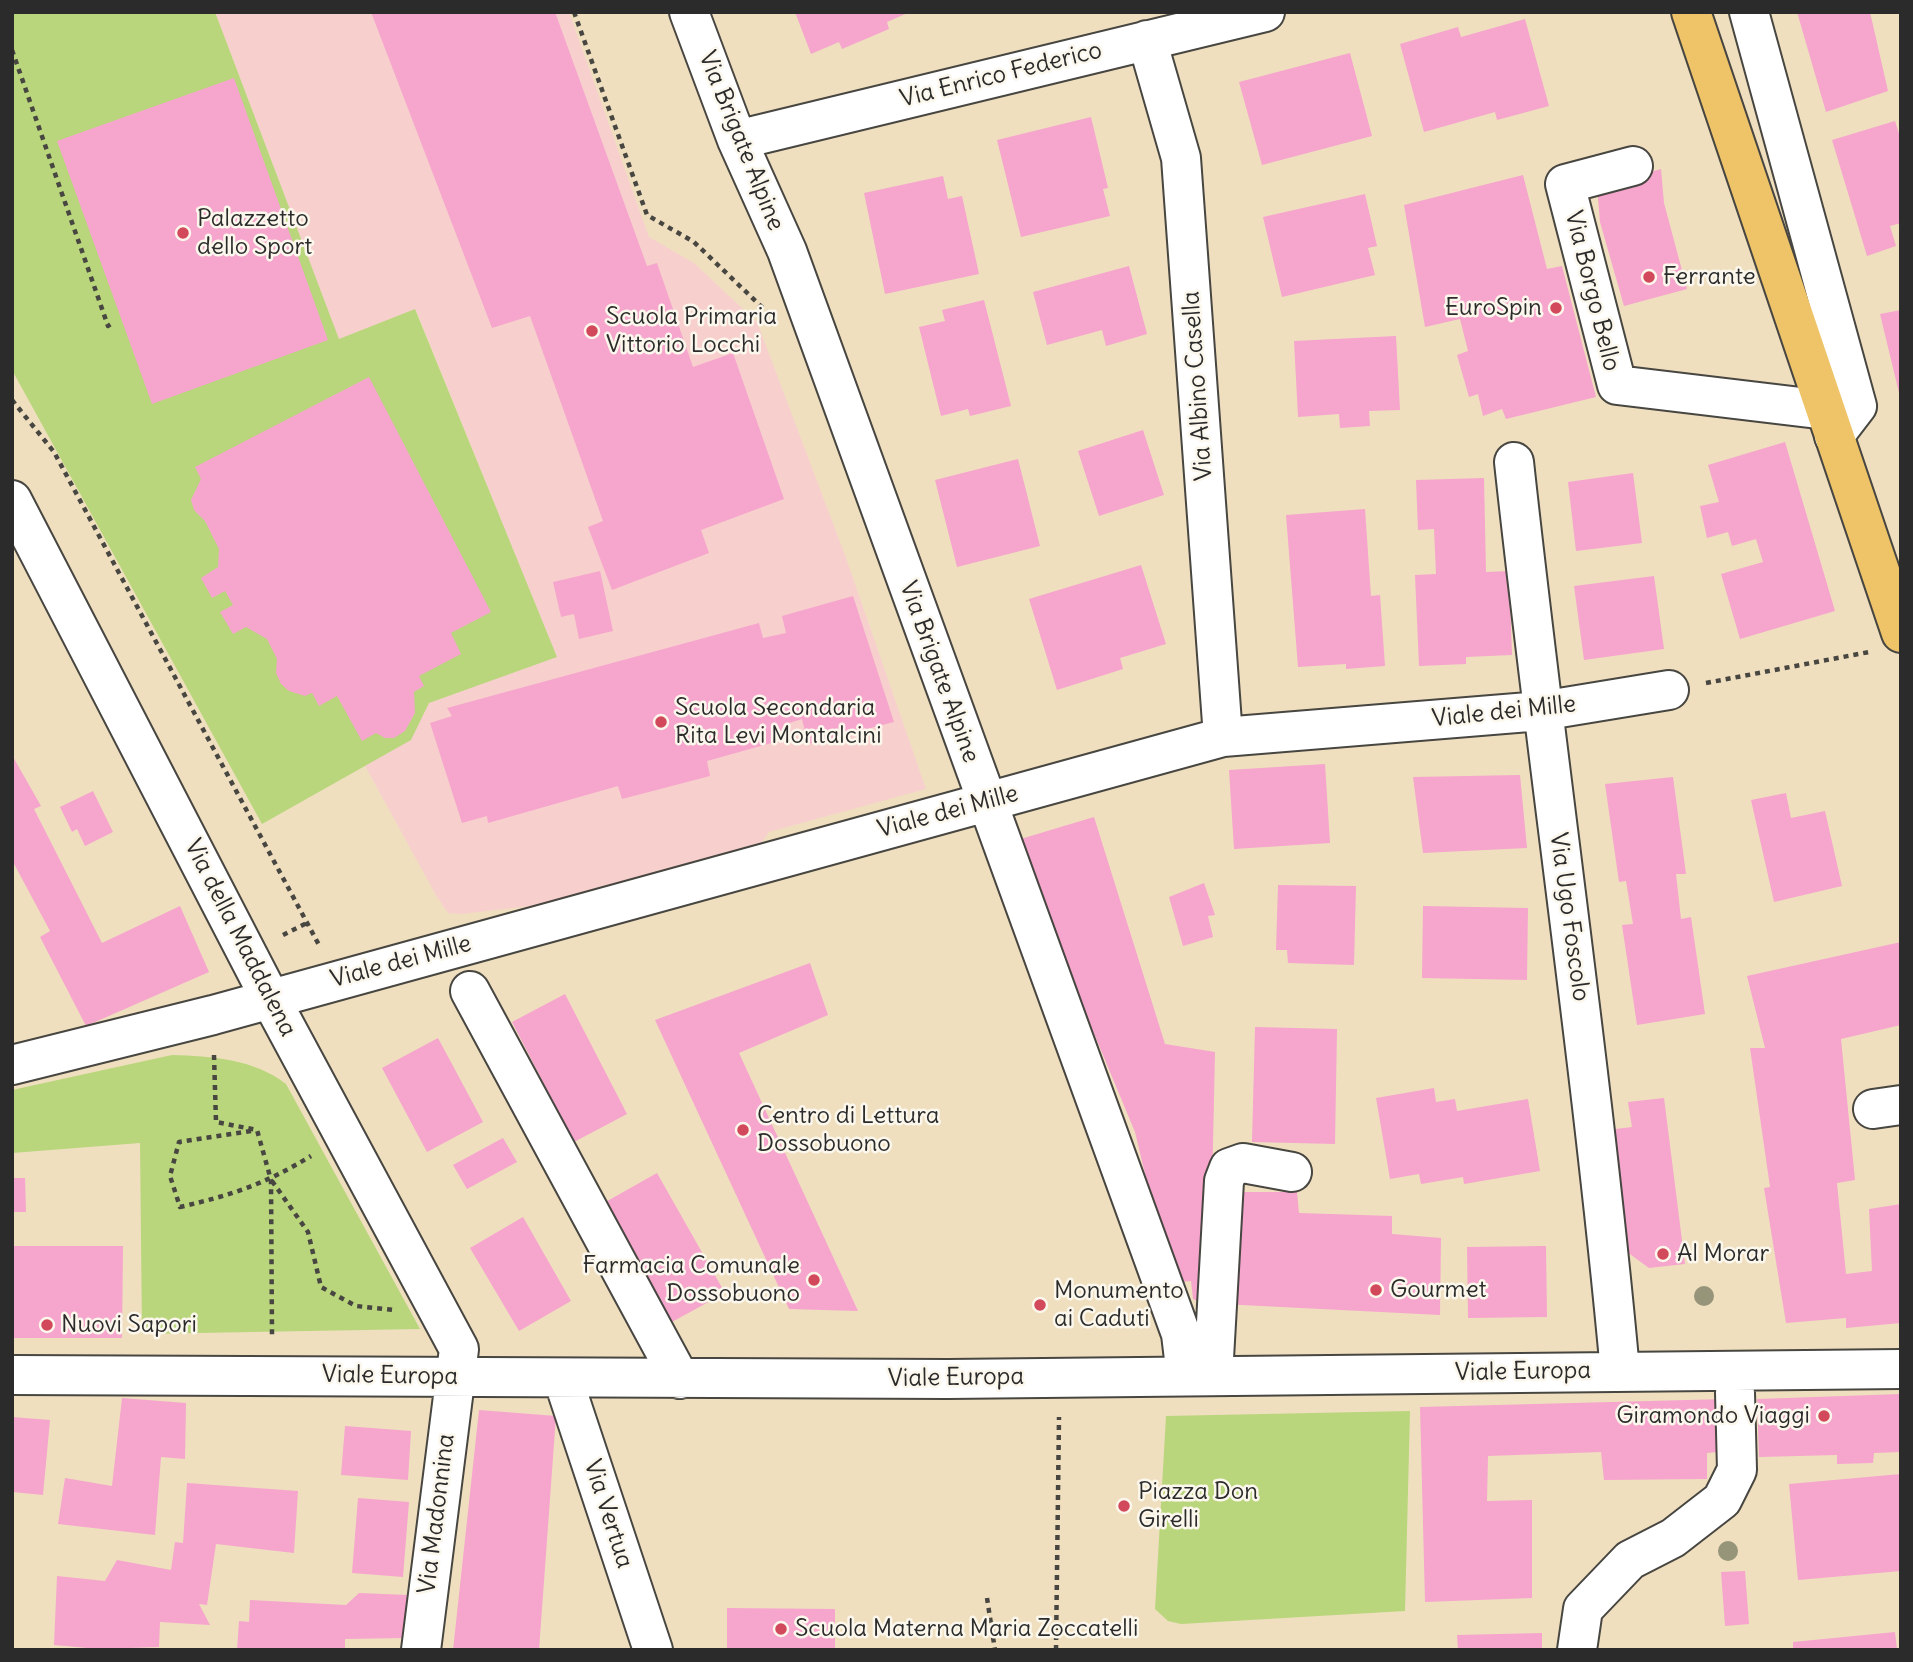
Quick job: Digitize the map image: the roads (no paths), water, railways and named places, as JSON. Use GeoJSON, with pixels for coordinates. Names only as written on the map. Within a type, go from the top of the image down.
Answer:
{"type":"FeatureCollection","features":[{"type":"Feature","properties":{"kind":"main road"},"geometry":{"type":"LineString","coordinates":[[1691,12],[1830,423],[1887,642]]}},
{"type":"Feature","properties":{"kind":"street","name":"Via Brigate Alpine"},"geometry":{"type":"LineString","coordinates":[[689,12],[737,140],[787,251],[1181,1334],[1200,1376]]}},
{"type":"Feature","properties":{"kind":"street","name":"Via Enrico Federico"},"geometry":{"type":"LineString","coordinates":[[737,140],[1265,12]]}},
{"type":"Feature","properties":{"kind":"street"},"geometry":{"type":"LineString","coordinates":[[1749,12],[1857,405],[1830,423]]}},
{"type":"Feature","properties":{"kind":"street","name":"Via Albino Casella"},"geometry":{"type":"LineString","coordinates":[[1147,40],[1181,158],[1223,737]]}},
{"type":"Feature","properties":{"kind":"street","name":"Via Borgo Bello"},"geometry":{"type":"LineString","coordinates":[[1633,166],[1565,184],[1617,385],[1830,423]]}},
{"type":"Feature","properties":{"kind":"street","name":"Via Ugo Foscolo"},"geometry":{"type":"LineString","coordinates":[[1514,462],[1541,711],[1585,1030],[1620,1371]]}},
{"type":"Feature","properties":{"kind":"street","name":"Via della Maddalena"},"geometry":{"type":"LineString","coordinates":[[12,500],[270,998],[459,1349],[454,1378]]}},
{"type":"Feature","properties":{"kind":"street","name":"Viale dei Mille"},"geometry":{"type":"LineString","coordinates":[[12,1065],[213,1015],[1223,737],[1541,711],[1669,690]]}},
{"type":"Feature","properties":{"kind":"street"},"geometry":{"type":"LineString","coordinates":[[470,992],[680,1379]]}},
{"type":"Feature","properties":{"kind":"street"},"geometry":{"type":"LineString","coordinates":[[1200,1376],[1223,1195],[1229,1168],[1243,1163],[1292,1172]]}},
{"type":"Feature","properties":{"kind":"street","name":"Viale Europa"},"geometry":{"type":"LineString","coordinates":[[12,1375],[680,1379],[1901,1369]]}},
{"type":"Feature","properties":{"kind":"street","name":"Via Madonnina"},"geometry":{"type":"LineString","coordinates":[[421,1650],[454,1378]]}},
{"type":"Feature","properties":{"kind":"street","name":"Via Vertua"},"geometry":{"type":"LineString","coordinates":[[563,1379],[653,1650]]}},
{"type":"Feature","properties":{"kind":"street"},"geometry":{"type":"LineString","coordinates":[[1577,1650],[1583,1609],[1630,1560],[1673,1538],[1722,1500],[1737,1469],[1735,1393]]}},
{"type":"Feature","properties":{"kind":"place","name":"Palazzetto dello Sport"},"geometry":{"type":"Point","coordinates":[183,233]}},
{"type":"Feature","properties":{"kind":"place","name":"Ferrante"},"geometry":{"type":"Point","coordinates":[1649,277]}},
{"type":"Feature","properties":{"kind":"place","name":"EuroSpin"},"geometry":{"type":"Point","coordinates":[1556,308]}},
{"type":"Feature","properties":{"kind":"place","name":"Scuola Primaria Vittorio Locchi"},"geometry":{"type":"Point","coordinates":[592,331]}},
{"type":"Feature","properties":{"kind":"place","name":"Scuola Secondaria Rita Levi Montalcini"},"geometry":{"type":"Point","coordinates":[661,722]}},
{"type":"Feature","properties":{"kind":"place","name":"Centro di Lettura Dossobuono"},"geometry":{"type":"Point","coordinates":[743,1130]}},
{"type":"Feature","properties":{"kind":"place","name":"Al Morar"},"geometry":{"type":"Point","coordinates":[1663,1254]}},
{"type":"Feature","properties":{"kind":"place","name":"Farmacia Comunale Dossobuono"},"geometry":{"type":"Point","coordinates":[814,1280]}},
{"type":"Feature","properties":{"kind":"place","name":"Gourmet"},"geometry":{"type":"Point","coordinates":[1376,1290]}},
{"type":"Feature","properties":{"kind":"place","name":"Monumento ai Caduti"},"geometry":{"type":"Point","coordinates":[1040,1305]}},
{"type":"Feature","properties":{"kind":"place","name":"Nuovi Sapori"},"geometry":{"type":"Point","coordinates":[47,1325]}},
{"type":"Feature","properties":{"kind":"place","name":"Giramondo Viaggi"},"geometry":{"type":"Point","coordinates":[1824,1416]}},
{"type":"Feature","properties":{"kind":"place","name":"Piazza Don Girelli"},"geometry":{"type":"Point","coordinates":[1124,1506]}},
{"type":"Feature","properties":{"kind":"place","name":"Scuola Materna Maria Zoccatelli"},"geometry":{"type":"Point","coordinates":[781,1629]}}]}
